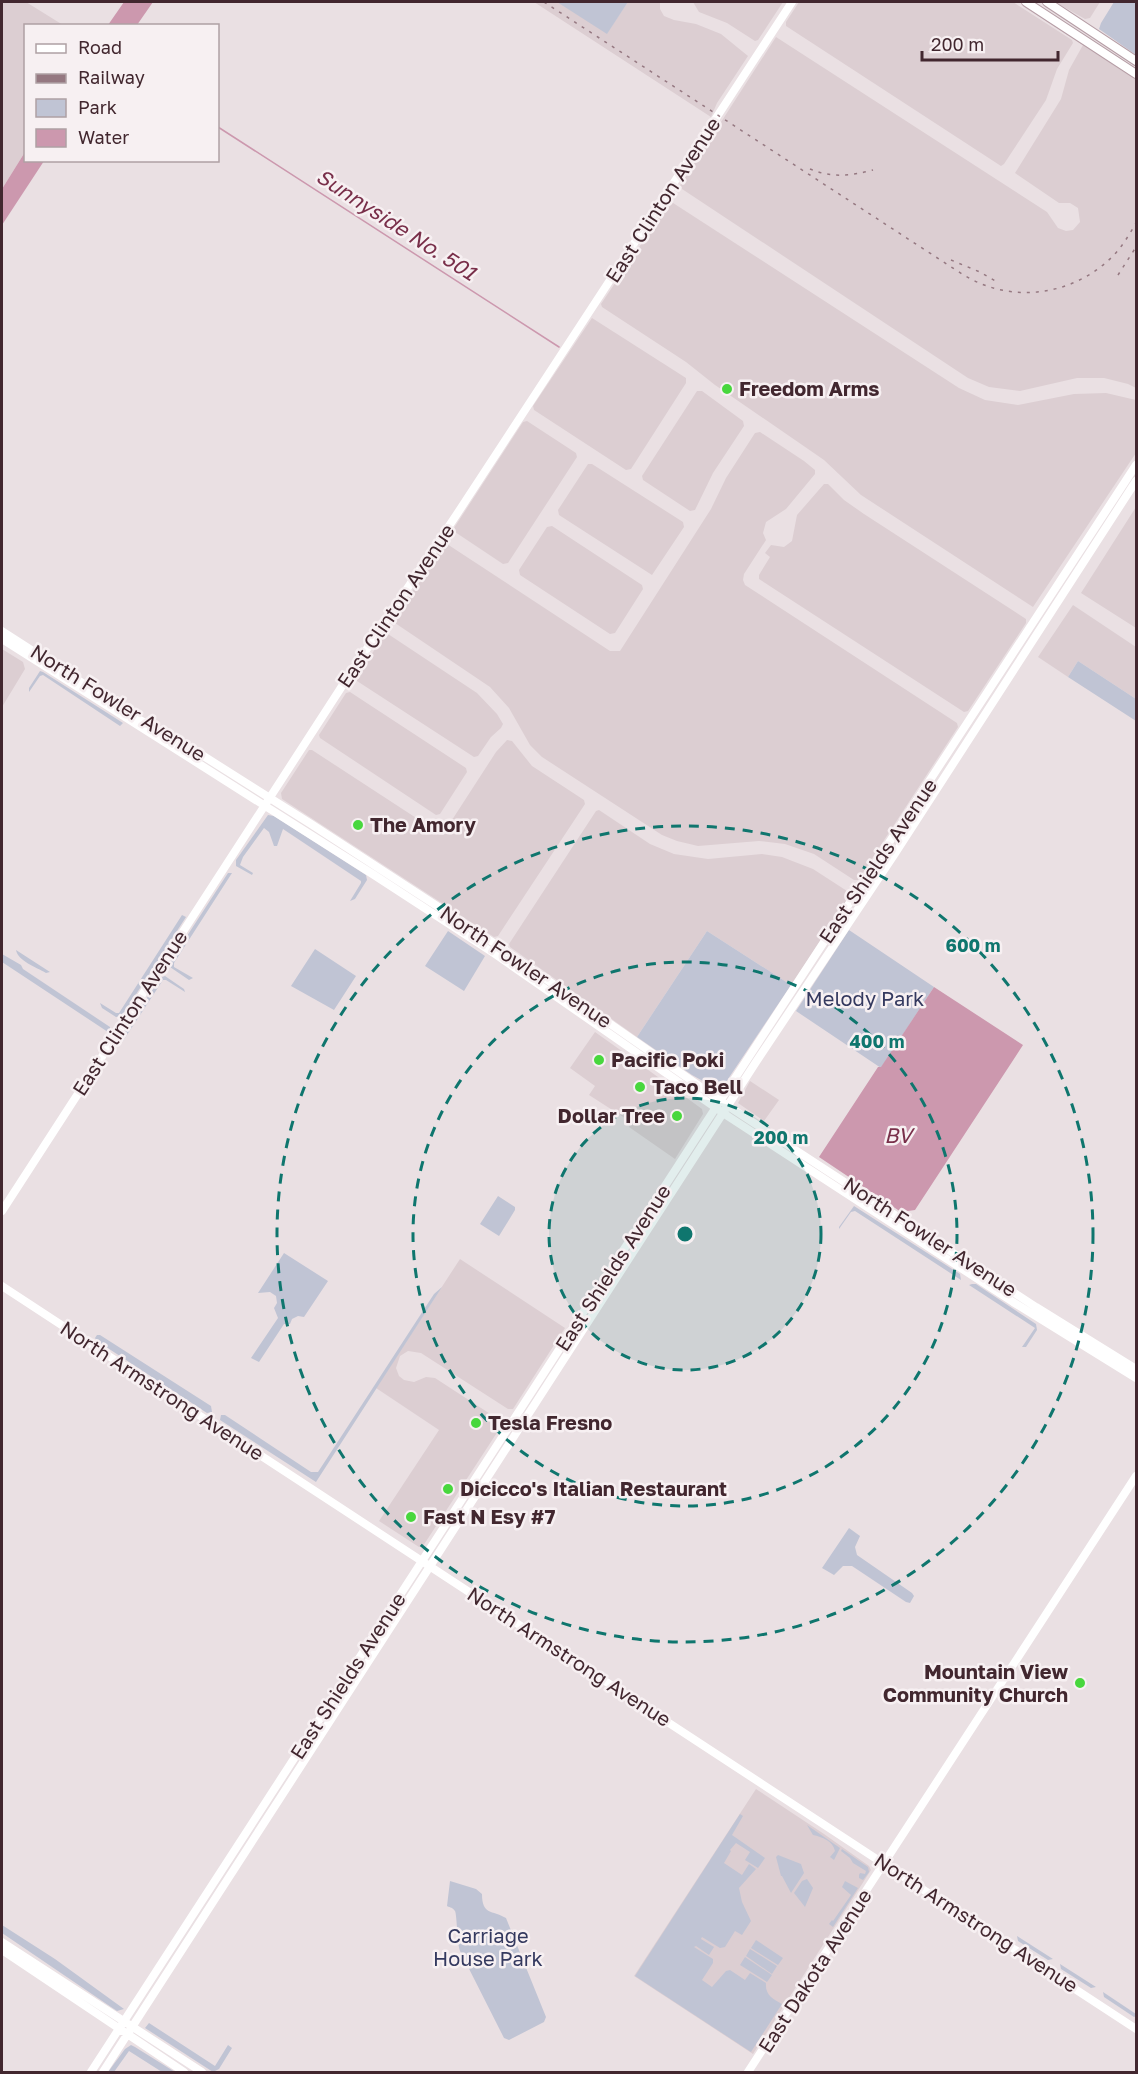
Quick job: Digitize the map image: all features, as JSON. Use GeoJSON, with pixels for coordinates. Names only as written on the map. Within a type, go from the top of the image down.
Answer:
{"type":"FeatureCollection","features":[{"type":"Feature","properties":{"kind":"main road","name":"East Clinton Avenue"},"geometry":{"type":"LineString","coordinates":[[2,1211],[265,805],[792,2]]}},
{"type":"Feature","properties":{"kind":"main road"},"geometry":{"type":"LineString","coordinates":[[1026,2],[1137,74]]}},
{"type":"Feature","properties":{"kind":"main road"},"geometry":{"type":"LineString","coordinates":[[1047,2],[1137,61]]}},
{"type":"Feature","properties":{"kind":"main road","name":"East Shields Avenue"},"geometry":{"type":"LineString","coordinates":[[103,2073],[316,1743],[426,1564],[665,1196],[666,1186],[718,1104],[1137,465]]}},
{"type":"Feature","properties":{"kind":"main road","name":"East Shields Avenue"},"geometry":{"type":"LineString","coordinates":[[91,2073],[340,1689],[602,1299],[633,1244],[726,1110],[1137,481]]}},
{"type":"Feature","properties":{"kind":"main road","name":"North Fowler Avenue"},"geometry":{"type":"LineString","coordinates":[[2,631],[415,891],[613,1026],[726,1110],[1137,1369]]}},
{"type":"Feature","properties":{"kind":"main road","name":"North Fowler Avenue"},"geometry":{"type":"LineString","coordinates":[[2,639],[374,875],[718,1104]]}},
{"type":"Feature","properties":{"kind":"main road"},"geometry":{"type":"LineString","coordinates":[[374,875],[381,874],[408,891],[415,891]]}},
{"type":"Feature","properties":{"kind":"main road"},"geometry":{"type":"LineString","coordinates":[[796,1001],[794,998],[816,962],[821,946]]}},
{"type":"Feature","properties":{"kind":"main road"},"geometry":{"type":"LineString","coordinates":[[555,995],[564,996],[592,1017],[613,1026]]}},
{"type":"Feature","properties":{"kind":"main road"},"geometry":{"type":"LineString","coordinates":[[726,1110],[849,1195],[1013,1302],[1137,1378]]}},
{"type":"Feature","properties":{"kind":"main road"},"geometry":{"type":"LineString","coordinates":[[849,1195],[852,1193],[858,1195],[888,1214],[893,1214]]}},
{"type":"Feature","properties":{"kind":"main road","name":"North Armstrong Avenue"},"geometry":{"type":"LineString","coordinates":[[2,1286],[1137,2029]]}},
{"type":"Feature","properties":{"kind":"main road","name":"East Dakota Avenue"},"geometry":{"type":"LineString","coordinates":[[748,2073],[1137,1476]]}},
{"type":"Feature","properties":{"kind":"main road"},"geometry":{"type":"LineString","coordinates":[[316,1743],[321,1726],[341,1696],[340,1689]]}},
{"type":"Feature","properties":{"kind":"main road"},"geometry":{"type":"LineString","coordinates":[[2,1942],[202,2073]]}},
{"type":"Feature","properties":{"kind":"main road"},"geometry":{"type":"LineString","coordinates":[[2,1950],[184,2073]]}},
{"type":"Feature","properties":{"kind":"shaded area"},"geometry":{"type":"Polygon","coordinates":[[[2,2],[26,2],[61,24],[24,24],[24,154],[2,189],[2,2]]]}},
{"type":"Feature","properties":{"kind":"shaded area"},"geometry":{"type":"Polygon","coordinates":[[[534,2],[558,2],[607,33],[628,2],[660,2],[660,9],[664,16],[696,24],[721,34],[748,56],[717,103],[711,117],[534,2]]]}},
{"type":"Feature","properties":{"kind":"shaded area"},"geometry":{"type":"Polygon","coordinates":[[[693,2],[783,2],[758,40],[755,41],[727,23],[699,12],[693,2]]]}},
{"type":"Feature","properties":{"kind":"shaded area"},"geometry":{"type":"Polygon","coordinates":[[[799,2],[1013,2],[1072,40],[1073,43],[1057,69],[1046,100],[1001,166],[786,26],[786,22],[799,2]]]}},
{"type":"Feature","properties":{"kind":"shaded area"},"geometry":{"type":"Polygon","coordinates":[[[1055,2],[1100,2],[1090,18],[1085,19],[1055,2]]]}},
{"type":"Feature","properties":{"kind":"shaded area"},"geometry":{"type":"Polygon","coordinates":[[[776,37],[1047,212],[1058,228],[1066,231],[1073,230],[1080,222],[1078,208],[1070,203],[1059,203],[1015,173],[1061,99],[1069,70],[1083,45],[1136,80],[1136,388],[1104,378],[1077,378],[1020,391],[989,387],[968,378],[679,187],[776,37]]]}},
{"type":"Feature","properties":{"kind":"shaded area"},"geometry":{"type":"Polygon","coordinates":[[[670,201],[959,388],[985,400],[1018,405],[1074,394],[1106,393],[1136,400],[1136,453],[1033,607],[861,495],[824,460],[715,385],[686,362],[602,307],[601,304],[670,201]]]}},
{"type":"Feature","properties":{"kind":"shaded area"},"geometry":{"type":"Polygon","coordinates":[[[592,318],[686,378],[686,383],[631,469],[626,470],[534,410],[533,406],[592,318]]]}},
{"type":"Feature","properties":{"kind":"shaded area"},"geometry":{"type":"Polygon","coordinates":[[[697,391],[702,391],[743,421],[744,426],[713,473],[695,510],[690,511],[643,480],[642,476],[697,391]]]}},
{"type":"Feature","properties":{"kind":"shaded area"},"geometry":{"type":"Polygon","coordinates":[[[527,421],[576,453],[577,457],[508,563],[503,564],[455,532],[454,528],[523,422],[527,421]]]}},
{"type":"Feature","properties":{"kind":"shaded area"},"geometry":{"type":"Polygon","coordinates":[[[760,432],[804,461],[815,470],[815,474],[786,509],[766,522],[763,533],[766,540],[744,574],[745,585],[957,723],[958,727],[858,880],[854,880],[814,854],[785,844],[759,841],[698,846],[662,835],[542,757],[530,745],[509,708],[490,687],[395,623],[394,619],[443,545],[447,544],[610,651],[620,651],[711,509],[726,478],[755,433],[760,432]]]}},
{"type":"Feature","properties":{"kind":"shaded area"},"geometry":{"type":"Polygon","coordinates":[[[588,464],[592,464],[683,522],[684,527],[652,575],[559,515],[558,510],[588,464]]]}},
{"type":"Feature","properties":{"kind":"shaded area"},"geometry":{"type":"Polygon","coordinates":[[[824,484],[828,484],[844,500],[864,514],[1026,619],[1026,623],[968,711],[964,712],[759,579],[770,557],[765,553],[771,545],[784,547],[792,541],[797,515],[824,484]]]}},
{"type":"Feature","properties":{"kind":"shaded area"},"geometry":{"type":"Polygon","coordinates":[[[1136,507],[1136,628],[1081,593],[1136,507]]]}},
{"type":"Feature","properties":{"kind":"shaded area"},"geometry":{"type":"Polygon","coordinates":[[[552,526],[642,585],[643,589],[615,633],[610,634],[520,575],[519,570],[547,527],[552,526]]]}},
{"type":"Feature","properties":{"kind":"shaded area"},"geometry":{"type":"Polygon","coordinates":[[[1073,605],[1136,647],[1136,699],[1078,661],[1068,677],[1038,657],[1073,605]]]}},
{"type":"Feature","properties":{"kind":"shaded area"},"geometry":{"type":"Polygon","coordinates":[[[388,634],[477,693],[497,714],[503,724],[478,756],[474,757],[357,681],[357,677],[384,635],[388,634]]]}},
{"type":"Feature","properties":{"kind":"shaded area"},"geometry":{"type":"Polygon","coordinates":[[[2,649],[23,662],[25,669],[2,707],[2,649]]]}},
{"type":"Feature","properties":{"kind":"shaded area"},"geometry":{"type":"Polygon","coordinates":[[[350,692],[466,768],[467,772],[440,814],[436,815],[320,738],[319,735],[346,693],[350,692]]]}},
{"type":"Feature","properties":{"kind":"shaded area"},"geometry":{"type":"Polygon","coordinates":[[[507,740],[512,741],[532,766],[584,800],[585,804],[498,936],[494,937],[282,799],[281,793],[309,750],[312,750],[427,825],[435,834],[443,835],[449,831],[452,820],[496,752],[507,740]]]}},
{"type":"Feature","properties":{"kind":"shaded area"},"geometry":{"type":"Polygon","coordinates":[[[599,810],[650,844],[674,854],[708,859],[762,854],[782,857],[813,869],[847,891],[849,897],[791,985],[707,931],[637,1037],[510,947],[509,944],[596,811],[599,810]]]}},
{"type":"Feature","properties":{"kind":"shaded area"},"geometry":{"type":"Polygon","coordinates":[[[595,1032],[626,1054],[627,1059],[640,1064],[702,1109],[703,1114],[675,1159],[629,1127],[631,1122],[589,1095],[595,1086],[570,1068],[595,1032]]]}},
{"type":"Feature","properties":{"kind":"shaded area"},"geometry":{"type":"Polygon","coordinates":[[[750,1081],[779,1100],[764,1121],[738,1103],[750,1081]]]}},
{"type":"Feature","properties":{"kind":"shaded area"},"geometry":{"type":"Polygon","coordinates":[[[460,1259],[565,1328],[513,1409],[508,1409],[421,1353],[408,1351],[400,1356],[396,1368],[399,1376],[404,1380],[414,1382],[426,1377],[435,1378],[501,1421],[502,1425],[423,1546],[419,1547],[379,1521],[439,1430],[376,1388],[460,1259]]]}},
{"type":"Feature","properties":{"kind":"shaded area"},"geometry":{"type":"Polygon","coordinates":[[[756,1789],[824,1834],[869,1866],[871,1870],[753,2054],[634,1976],[756,1789]]]}},
{"type":"Feature","properties":{"kind":"green space"},"geometry":{"type":"Polygon","coordinates":[[[557,2],[628,2],[607,34],[557,2]]]}},
{"type":"Feature","properties":{"kind":"green space"},"geometry":{"type":"Polygon","coordinates":[[[1114,2],[1136,2],[1136,55],[1099,29],[1114,2]]]}},
{"type":"Feature","properties":{"kind":"green space"},"geometry":{"type":"Polygon","coordinates":[[[1078,661],[1136,699],[1136,721],[1068,677],[1078,661]]]}},
{"type":"Feature","properties":{"kind":"green space"},"geometry":{"type":"Polygon","coordinates":[[[40,671],[123,723],[120,726],[43,675],[29,692],[29,688],[40,671]]]}},
{"type":"Feature","properties":{"kind":"green space"},"geometry":{"type":"Polygon","coordinates":[[[268,815],[274,816],[366,875],[367,880],[355,899],[350,901],[361,881],[283,829],[277,846],[274,846],[269,832],[264,828],[243,857],[240,865],[253,873],[252,875],[236,866],[236,860],[268,815]]]}},
{"type":"Feature","properties":{"kind":"green space"},"geometry":{"type":"Polygon","coordinates":[[[228,873],[232,873],[174,963],[174,967],[193,978],[189,980],[170,967],[170,962],[228,873]]]}},
{"type":"Feature","properties":{"kind":"green space"},"geometry":{"type":"Polygon","coordinates":[[[182,915],[186,917],[122,1016],[116,1017],[102,1008],[100,1003],[119,1013],[182,915]]]}},
{"type":"Feature","properties":{"kind":"green space","name":"Melody Park"},"geometry":{"type":"Polygon","coordinates":[[[849,930],[934,987],[881,1068],[796,1011],[849,930]]]}},
{"type":"Feature","properties":{"kind":"green space"},"geometry":{"type":"Polygon","coordinates":[[[448,931],[485,956],[464,991],[425,966],[448,931]]]}},
{"type":"Feature","properties":{"kind":"green space"},"geometry":{"type":"Polygon","coordinates":[[[707,931],[791,985],[719,1090],[692,1075],[637,1037],[707,931]]]}},
{"type":"Feature","properties":{"kind":"green space"},"geometry":{"type":"Polygon","coordinates":[[[315,949],[356,976],[334,1010],[291,986],[315,949]]]}},
{"type":"Feature","properties":{"kind":"green space"},"geometry":{"type":"Polygon","coordinates":[[[16,950],[50,972],[46,973],[28,963],[17,954],[16,950]]]}},
{"type":"Feature","properties":{"kind":"green space"},"geometry":{"type":"Polygon","coordinates":[[[2,954],[110,1027],[111,1034],[2,962],[2,954]]]}},
{"type":"Feature","properties":{"kind":"green space"},"geometry":{"type":"Polygon","coordinates":[[[165,976],[185,992],[163,980],[123,1041],[120,1039],[160,978],[165,976]]]}},
{"type":"Feature","properties":{"kind":"green space"},"geometry":{"type":"Polygon","coordinates":[[[498,1196],[515,1207],[499,1236],[480,1224],[498,1196]]]}},
{"type":"Feature","properties":{"kind":"green space"},"geometry":{"type":"Polygon","coordinates":[[[854,1206],[960,1274],[961,1280],[855,1211],[851,1212],[839,1229],[854,1206]]]}},
{"type":"Feature","properties":{"kind":"green space"},"geometry":{"type":"Polygon","coordinates":[[[284,1253],[328,1281],[304,1317],[298,1316],[292,1319],[290,1324],[284,1324],[259,1362],[251,1358],[278,1318],[274,1308],[277,1303],[276,1296],[270,1292],[258,1293],[284,1253]]]}},
{"type":"Feature","properties":{"kind":"green space"},"geometry":{"type":"Polygon","coordinates":[[[976,1284],[1036,1324],[1037,1330],[1026,1347],[1022,1347],[1035,1328],[969,1285],[976,1284]]]}},
{"type":"Feature","properties":{"kind":"green space"},"geometry":{"type":"Polygon","coordinates":[[[442,1287],[316,1482],[220,1420],[221,1415],[225,1415],[311,1472],[318,1472],[434,1294],[442,1287]]]}},
{"type":"Feature","properties":{"kind":"green space"},"geometry":{"type":"Polygon","coordinates":[[[97,1335],[211,1406],[212,1412],[207,1413],[97,1341],[95,1338],[97,1335]]]}},
{"type":"Feature","properties":{"kind":"green space"},"geometry":{"type":"Polygon","coordinates":[[[849,1528],[860,1536],[855,1547],[857,1555],[912,1593],[914,1596],[910,1603],[852,1566],[843,1566],[834,1575],[822,1568],[849,1528]]]}},
{"type":"Feature","properties":{"kind":"green space"},"geometry":{"type":"Polygon","coordinates":[[[740,1814],[743,1816],[732,1835],[765,1858],[758,1868],[745,1860],[750,1852],[736,1843],[724,1863],[742,1875],[749,1864],[756,1869],[739,1888],[742,1902],[751,1921],[742,1935],[735,1931],[725,1947],[720,1948],[702,1937],[701,1939],[714,1947],[709,1955],[696,1946],[694,1947],[713,1959],[713,1963],[702,1980],[712,1987],[726,1971],[730,1970],[745,1980],[750,1973],[766,1983],[768,1994],[782,2004],[751,2052],[635,1976],[740,1814]]]}},
{"type":"Feature","properties":{"kind":"green space"},"geometry":{"type":"Polygon","coordinates":[[[807,1825],[840,1848],[834,1860],[830,1857],[835,1851],[830,1842],[813,1835],[807,1825]]]}},
{"type":"Feature","properties":{"kind":"green space"},"geometry":{"type":"Polygon","coordinates":[[[842,1849],[868,1867],[869,1872],[863,1880],[859,1878],[859,1875],[860,1873],[865,1874],[866,1871],[853,1863],[841,1851],[842,1849]]]}},
{"type":"Feature","properties":{"kind":"green space"},"geometry":{"type":"Polygon","coordinates":[[[778,1855],[801,1864],[804,1873],[791,1893],[781,1876],[776,1857],[778,1855]]]}},
{"type":"Feature","properties":{"kind":"green space"},"geometry":{"type":"Polygon","coordinates":[[[807,1879],[813,1888],[805,1907],[794,1893],[802,1881],[807,1879]]]}},
{"type":"Feature","properties":{"kind":"green space","name":"Carriage House Park"},"geometry":{"type":"Polygon","coordinates":[[[450,1881],[476,1889],[482,1894],[482,1901],[486,1909],[506,1918],[546,2017],[544,2022],[509,2040],[504,2038],[460,1951],[455,1911],[447,1906],[450,1881]]]}},
{"type":"Feature","properties":{"kind":"green space"},"geometry":{"type":"Polygon","coordinates":[[[845,1881],[858,1888],[833,1927],[829,1924],[851,1895],[842,1887],[845,1881]]]}},
{"type":"Feature","properties":{"kind":"green space"},"geometry":{"type":"Polygon","coordinates":[[[2,1925],[55,1959],[124,2009],[117,2011],[2,1933],[2,1925]]]}},
{"type":"Feature","properties":{"kind":"green space"},"geometry":{"type":"Polygon","coordinates":[[[1017,1936],[1053,1959],[1048,1960],[1018,1941],[1017,1936]]]}},
{"type":"Feature","properties":{"kind":"green space"},"geometry":{"type":"Polygon","coordinates":[[[756,1940],[783,1958],[778,1965],[751,1948],[756,1940]]]}},
{"type":"Feature","properties":{"kind":"green space"},"geometry":{"type":"Polygon","coordinates":[[[750,1949],[777,1966],[772,1974],[746,1956],[750,1949]]]}},
{"type":"Feature","properties":{"kind":"green space"},"geometry":{"type":"Polygon","coordinates":[[[745,1957],[772,1975],[767,1982],[740,1965],[745,1957]]]}},
{"type":"Feature","properties":{"kind":"green space"},"geometry":{"type":"Polygon","coordinates":[[[1060,1964],[1096,1987],[1091,1988],[1061,1969],[1060,1964]]]}},
{"type":"Feature","properties":{"kind":"green space"},"geometry":{"type":"Polygon","coordinates":[[[1103,1992],[1136,2016],[1134,2017],[1104,1997],[1103,1992]]]}},
{"type":"Feature","properties":{"kind":"green space"},"geometry":{"type":"Polygon","coordinates":[[[149,2023],[215,2066],[228,2045],[232,2048],[219,2069],[213,2072],[145,2028],[149,2023]]]}},
{"type":"Feature","properties":{"kind":"green space"},"geometry":{"type":"Polygon","coordinates":[[[131,2045],[175,2072],[162,2072],[129,2051],[114,2072],[108,2072],[125,2049],[131,2045]]]}},
{"type":"Feature","properties":{"kind":"water"},"geometry":{"type":"Polygon","coordinates":[[[124,2],[153,2],[138,24],[109,24],[124,2]]]}},
{"type":"Feature","properties":{"kind":"water"},"geometry":{"type":"Polygon","coordinates":[[[24,154],[24,162],[43,162],[2,225],[2,189],[24,154]]]}},
{"type":"Feature","properties":{"kind":"water","name":"BV"},"geometry":{"type":"Polygon","coordinates":[[[934,987],[1023,1045],[915,1210],[901,1212],[819,1157],[934,987]]]}},
{"type":"Feature","properties":{"kind":"waterway","name":"Sunnyside No. 501"},"geometry":{"type":"LineString","coordinates":[[219,128],[559,347]]}},
{"type":"Feature","properties":{"kind":"railway"},"geometry":{"type":"LineString","coordinates":[[544,2],[962,274],[981,284],[1000,290],[1040,292],[1078,281],[1112,257],[1136,223]]}},
{"type":"Feature","properties":{"kind":"railway"},"geometry":{"type":"LineString","coordinates":[[810,169],[826,174],[841,175],[873,170]]}},
{"type":"Feature","properties":{"kind":"railway"},"geometry":{"type":"LineString","coordinates":[[1118,275],[1136,247]]}},
{"type":"Feature","properties":{"kind":"railway"},"geometry":{"type":"LineString","coordinates":[[951,260],[997,282]]}},
{"type":"Feature","properties":{"kind":"place","name":"Freedom Arms"},"geometry":{"type":"Point","coordinates":[727,389]}},
{"type":"Feature","properties":{"kind":"place","name":"The Amory"},"geometry":{"type":"Point","coordinates":[358,825]}},
{"type":"Feature","properties":{"kind":"place","name":"Pacific Poki"},"geometry":{"type":"Point","coordinates":[599,1060]}},
{"type":"Feature","properties":{"kind":"place","name":"Taco Bell"},"geometry":{"type":"Point","coordinates":[640,1087]}},
{"type":"Feature","properties":{"kind":"place","name":"Dollar Tree"},"geometry":{"type":"Point","coordinates":[677,1116]}},
{"type":"Feature","properties":{"kind":"place","name":"Tesla Fresno"},"geometry":{"type":"Point","coordinates":[476,1423]}},
{"type":"Feature","properties":{"kind":"place","name":"Dicicco's Italian Restaurant"},"geometry":{"type":"Point","coordinates":[448,1489]}},
{"type":"Feature","properties":{"kind":"place","name":"Fast N Esy #7"},"geometry":{"type":"Point","coordinates":[411,1517]}},
{"type":"Feature","properties":{"kind":"place","name":"Mountain View Community Church"},"geometry":{"type":"Point","coordinates":[1080,1683]}}]}
